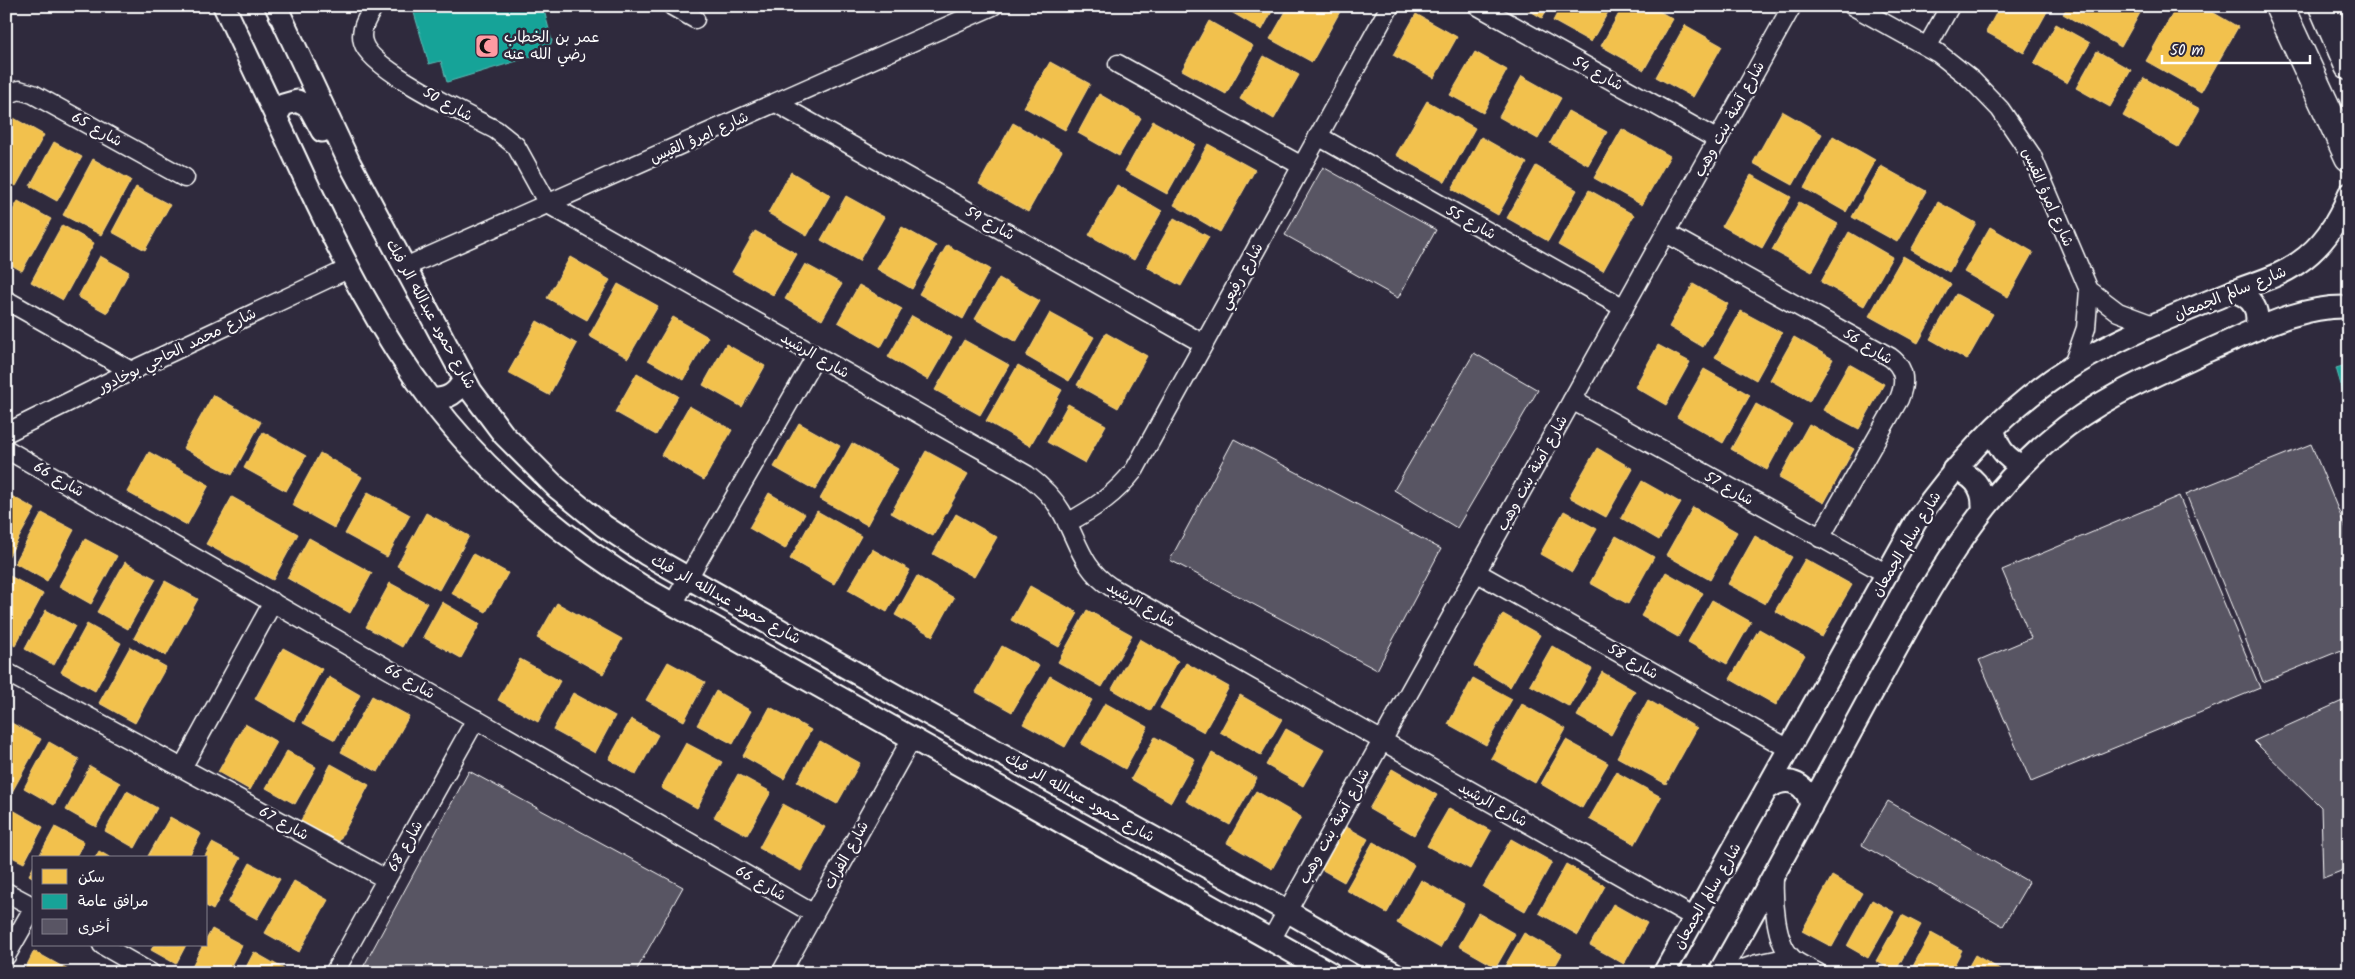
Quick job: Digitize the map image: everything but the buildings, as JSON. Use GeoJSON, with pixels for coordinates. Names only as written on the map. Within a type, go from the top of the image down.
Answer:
{"type":"FeatureCollection","features":[{"type":"Feature","properties":{"kind":"main road"},"geometry":{"type":"LineString","coordinates":[[2279,6],[2349,157]]}},
{"type":"Feature","properties":{"kind":"main road"},"geometry":{"type":"LineString","coordinates":[[2323,6],[2349,66]]}},
{"type":"Feature","properties":{"kind":"street","name":"شارع حمود عبدالله الر فبك"},"geometry":{"type":"LineString","coordinates":[[224,6],[348,269],[386,335],[430,399],[490,468],[537,512],[596,557],[673,604],[1330,973]]}},
{"type":"Feature","properties":{"kind":"street","name":"شارع حمود عبدالله الر فبك"},"geometry":{"type":"LineString","coordinates":[[276,6],[350,164],[464,379],[504,435],[556,488],[625,541],[688,578],[925,712],[1287,911],[1394,973]]}},
{"type":"Feature","properties":{"kind":"street","name":"شارع 50"},"geometry":{"type":"LineString","coordinates":[[374,6],[364,24],[362,35],[364,46],[370,56],[389,71],[496,130],[509,140],[516,146],[548,204]]}},
{"type":"Feature","properties":{"kind":"street"},"geometry":{"type":"LineString","coordinates":[[672,6],[695,19]]}},
{"type":"Feature","properties":{"kind":"street","name":"شارع امرؤ القيس"},"geometry":{"type":"LineString","coordinates":[[405,267],[992,6]]}},
{"type":"Feature","properties":{"kind":"street","name":"شارع رفيعي"},"geometry":{"type":"LineString","coordinates":[[1068,523],[1095,508],[1122,486],[1135,469],[1390,6]]}},
{"type":"Feature","properties":{"kind":"street","name":"شارع 54"},"geometry":{"type":"LineString","coordinates":[[1478,6],[1718,140]]}},
{"type":"Feature","properties":{"kind":"street","name":"شارع آمنة بنت وهب"},"geometry":{"type":"LineString","coordinates":[[1271,940],[1792,6]]}},
{"type":"Feature","properties":{"kind":"street","name":"شارع امرؤ القيس"},"geometry":{"type":"LineString","coordinates":[[1853,6],[1927,47],[1972,80],[2000,109],[2032,156],[2090,290],[2118,312],[2152,325]]}},
{"type":"Feature","properties":{"kind":"street"},"geometry":{"type":"LineString","coordinates":[[1927,47],[1950,6]]}},
{"type":"Feature","properties":{"kind":"street"},"geometry":{"type":"LineString","coordinates":[[1118,64],[1302,166]]}},
{"type":"Feature","properties":{"kind":"street","name":"شارع 65"},"geometry":{"type":"LineString","coordinates":[[6,95],[19,90],[33,94],[186,178]]}},
{"type":"Feature","properties":{"kind":"street"},"geometry":{"type":"LineString","coordinates":[[276,117],[278,110],[290,101],[303,103],[309,107],[335,154],[350,164]]}},
{"type":"Feature","properties":{"kind":"street","name":"شارع 59"},"geometry":{"type":"LineString","coordinates":[[776,103],[1204,344]]}},
{"type":"Feature","properties":{"kind":"street","name":"شارع 55"},"geometry":{"type":"LineString","coordinates":[[1318,136],[1624,308]]}},
{"type":"Feature","properties":{"kind":"street","name":"شارع سالم الجمعان"},"geometry":{"type":"LineString","coordinates":[[1664,973],[1770,787],[1789,749],[1916,521],[1953,470],[1994,428],[2032,394],[2073,365],[2152,325],[2234,291],[2284,273],[2312,252],[2335,224],[2349,194]]}},
{"type":"Feature","properties":{"kind":"street","name":"شارع الرشيد"},"geometry":{"type":"LineString","coordinates":[[548,204],[1026,476],[1054,501],[1068,523],[1086,563],[1101,581],[1695,918]]}},
{"type":"Feature","properties":{"kind":"street","name":"شارع 56"},"geometry":{"type":"LineString","coordinates":[[1666,233],[1890,357],[1900,366],[1904,381],[1899,399],[1820,538]]}},
{"type":"Feature","properties":{"kind":"street","name":"شارع محمد الحاجي بوخادور"},"geometry":{"type":"LineString","coordinates":[[6,433],[348,269]]}},
{"type":"Feature","properties":{"kind":"street","name":"شارع امرؤ القيس"},"geometry":{"type":"LineString","coordinates":[[2073,365],[2086,328],[2090,290]]}},
{"type":"Feature","properties":{"kind":"street"},"geometry":{"type":"LineString","coordinates":[[2234,291],[2242,294],[2254,306],[2258,322],[2255,330]]}},
{"type":"Feature","properties":{"kind":"street"},"geometry":{"type":"LineString","coordinates":[[6,300],[132,371]]}},
{"type":"Feature","properties":{"kind":"street"},"geometry":{"type":"LineString","coordinates":[[1719,973],[1774,878],[1810,806],[1932,584],[1983,508],[2022,466],[2053,437],[2106,400],[2143,380],[2255,330],[2308,311],[2333,306],[2349,307]]}},
{"type":"Feature","properties":{"kind":"street"},"geometry":{"type":"LineString","coordinates":[[673,604],[816,356]]}},
{"type":"Feature","properties":{"kind":"street"},"geometry":{"type":"LineString","coordinates":[[430,399],[438,400],[455,394],[464,379]]}},
{"type":"Feature","properties":{"kind":"street","name":"شارع 57"},"geometry":{"type":"LineString","coordinates":[[1572,400],[1887,574]]}},
{"type":"Feature","properties":{"kind":"street"},"geometry":{"type":"LineString","coordinates":[[1994,428],[1995,436],[2002,451],[2014,462],[2022,466]]}},
{"type":"Feature","properties":{"kind":"street","name":"شارع 66"},"geometry":{"type":"LineString","coordinates":[[6,449],[814,914]]}},
{"type":"Feature","properties":{"kind":"street"},"geometry":{"type":"LineString","coordinates":[[1953,470],[1970,476],[1976,482],[1981,490],[1983,508]]}},
{"type":"Feature","properties":{"kind":"street","name":"شارع 58"},"geometry":{"type":"LineString","coordinates":[[1476,572],[1789,749]]}},
{"type":"Feature","properties":{"kind":"street"},"geometry":{"type":"LineString","coordinates":[[182,768],[273,602]]}},
{"type":"Feature","properties":{"kind":"street","name":"شارع 67"},"geometry":{"type":"LineString","coordinates":[[6,672],[386,879]]}},
{"type":"Feature","properties":{"kind":"street","name":"شارع 68"},"geometry":{"type":"LineString","coordinates":[[334,973],[476,719]]}},
{"type":"Feature","properties":{"kind":"street","name":"شارع الفرات"},"geometry":{"type":"LineString","coordinates":[[781,973],[912,738]]}},
{"type":"Feature","properties":{"kind":"street"},"geometry":{"type":"LineString","coordinates":[[1770,787],[1785,781],[1800,785],[1810,798],[1810,806]]}},
{"type":"Feature","properties":{"kind":"street"},"geometry":{"type":"LineString","coordinates":[[1774,878],[1775,913],[1778,928],[1791,957],[1818,973]]}},
{"type":"Feature","properties":{"kind":"street"},"geometry":{"type":"LineString","coordinates":[[6,892],[32,906]]}},
{"type":"Feature","properties":{"kind":"street"},"geometry":{"type":"LineString","coordinates":[[6,956],[32,910]]}},
{"type":"Feature","properties":{"kind":"street"},"geometry":{"type":"LineString","coordinates":[[104,946],[151,973]]}},
{"type":"Feature","properties":{"kind":"street"},"geometry":{"type":"LineString","coordinates":[[1732,973],[1757,964],[1791,957]]}},
{"type":"Feature","properties":{"kind":"place","name":"عمر بن الخطاب رضي الله عنه"},"geometry":{"type":"Point","coordinates":[487,46]}}]}
